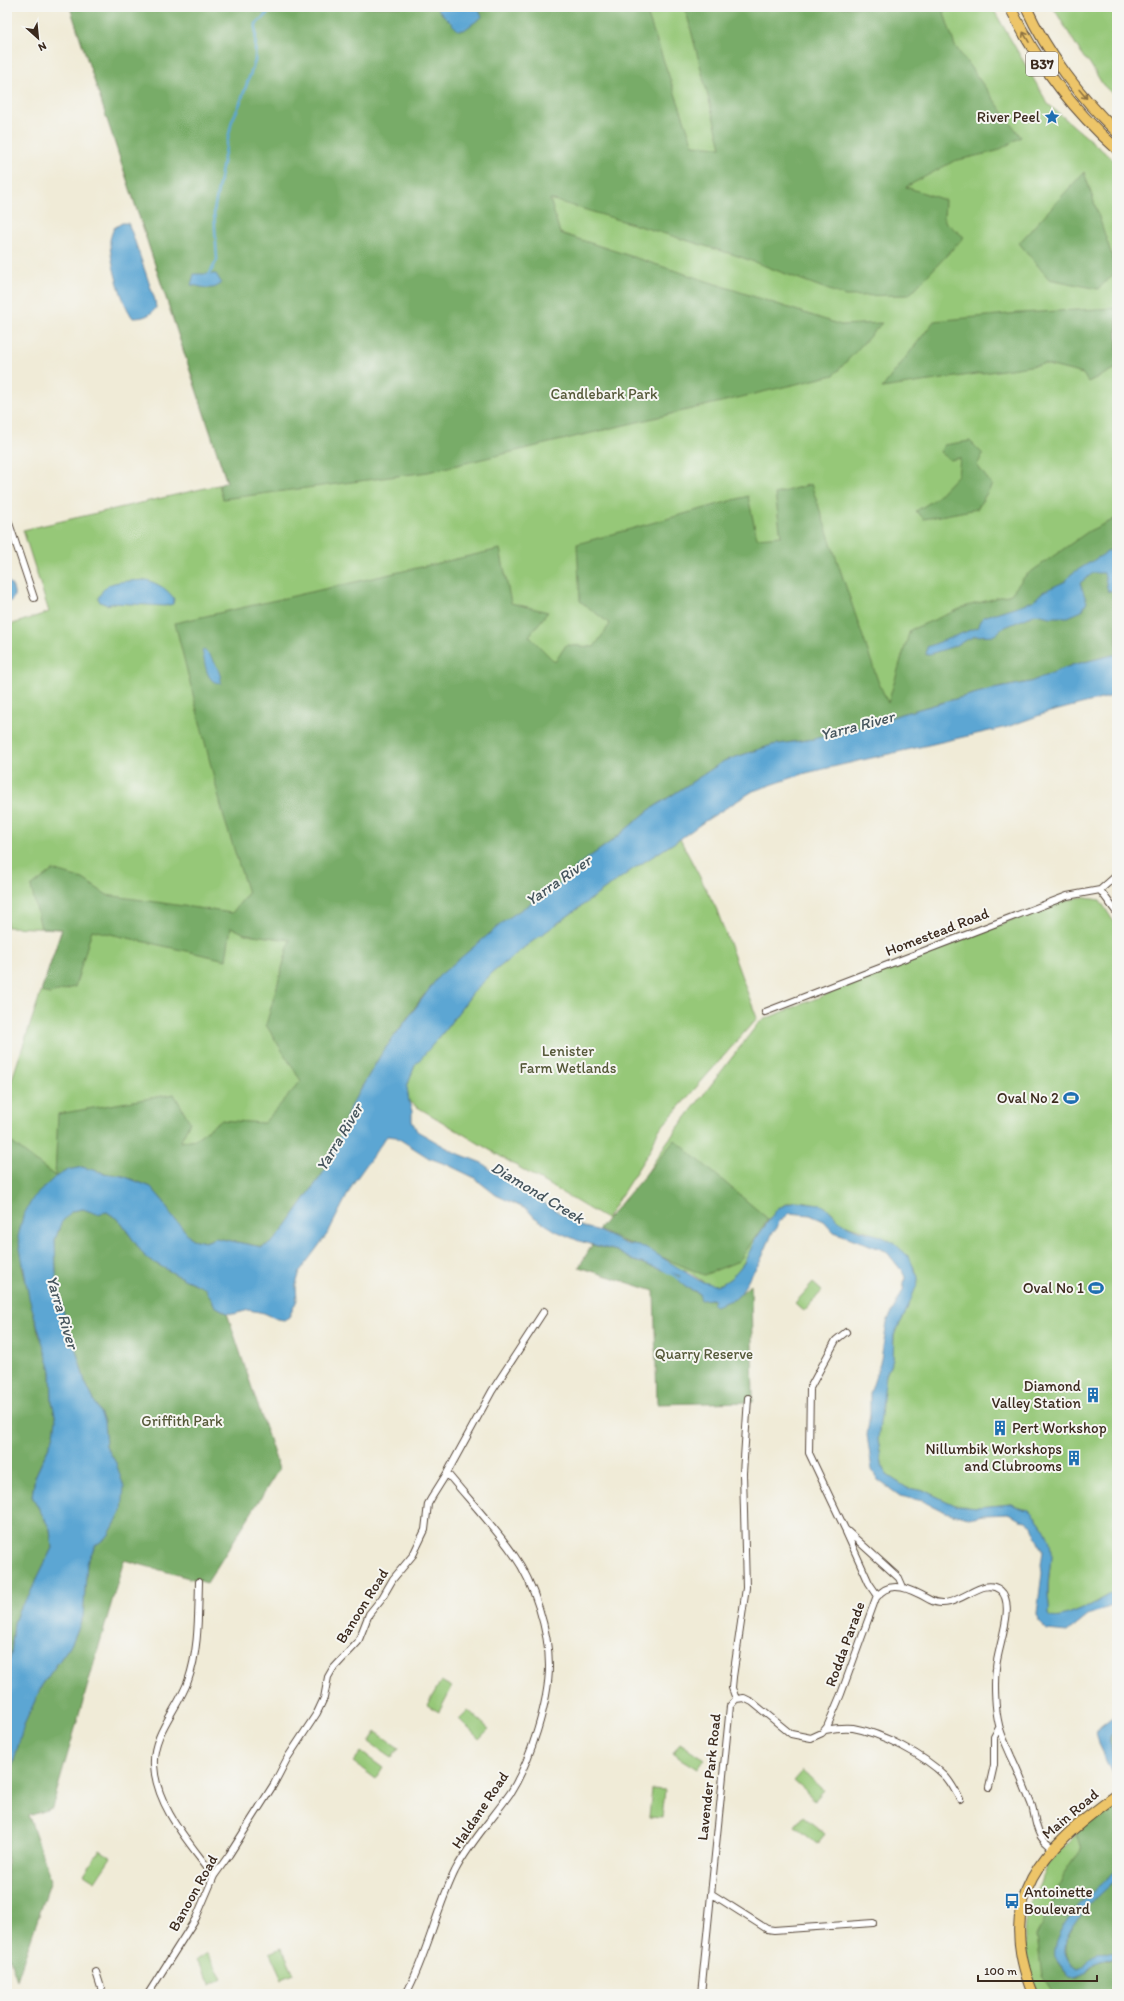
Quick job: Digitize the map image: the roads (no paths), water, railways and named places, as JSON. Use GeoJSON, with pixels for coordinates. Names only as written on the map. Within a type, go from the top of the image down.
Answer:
{"type":"FeatureCollection","features":[{"type":"Feature","properties":{"kind":"main road","name":"B37"},"geometry":{"type":"LineString","coordinates":[[1010,7],[1042,64],[1061,90],[1117,150]]}},
{"type":"Feature","properties":{"kind":"main road","name":"B37"},"geometry":{"type":"LineString","coordinates":[[1026,7],[1046,43],[1068,75],[1117,132]]}},
{"type":"Feature","properties":{"kind":"main road","name":"Main Road"},"geometry":{"type":"LineString","coordinates":[[1033,1994],[1022,1958],[1020,1918],[1022,1904],[1031,1880],[1052,1848],[1086,1817],[1117,1795]]}},
{"type":"Feature","properties":{"kind":"street"},"geometry":{"type":"LineString","coordinates":[[7,517],[34,598]]}},
{"type":"Feature","properties":{"kind":"street"},"geometry":{"type":"LineString","coordinates":[[1117,875],[1100,890],[1117,914]]}},
{"type":"Feature","properties":{"kind":"street","name":"Homestead Road"},"geometry":{"type":"LineString","coordinates":[[765,1012],[1067,896],[1100,890]]}},
{"type":"Feature","properties":{"kind":"street","name":"Banoon Road"},"geometry":{"type":"LineString","coordinates":[[148,1994],[196,1918],[214,1876],[274,1784],[288,1757],[318,1713],[324,1698],[328,1677],[332,1670],[358,1642],[369,1614],[380,1602],[393,1579],[413,1555],[425,1530],[428,1504],[447,1473],[492,1391],[544,1311]]}},
{"type":"Feature","properties":{"kind":"street"},"geometry":{"type":"LineString","coordinates":[[846,1332],[836,1340],[810,1388],[808,1447],[810,1458],[845,1529],[869,1583],[878,1596]]}},
{"type":"Feature","properties":{"kind":"street","name":"Lavender Park Road"},"geometry":{"type":"LineString","coordinates":[[701,1994],[712,1894],[728,1711],[731,1703],[736,1699],[732,1688],[732,1677],[746,1588],[743,1473],[748,1398]]}},
{"type":"Feature","properties":{"kind":"street","name":"Haldane Road"},"geometry":{"type":"LineString","coordinates":[[406,1994],[456,1870],[485,1824],[511,1791],[528,1755],[544,1703],[549,1665],[544,1625],[530,1583],[514,1555],[447,1473]]}},
{"type":"Feature","properties":{"kind":"street"},"geometry":{"type":"LineString","coordinates":[[845,1529],[899,1578],[903,1587],[940,1604],[950,1603],[979,1589],[989,1586],[997,1588],[1007,1598],[1008,1608],[995,1671],[999,1728],[1033,1809],[1037,1829],[1041,1838],[1052,1848]]}},
{"type":"Feature","properties":{"kind":"street"},"geometry":{"type":"LineString","coordinates":[[199,1582],[197,1639],[192,1666],[182,1697],[158,1739],[154,1765],[157,1781],[165,1804],[173,1818],[214,1876]]}},
{"type":"Feature","properties":{"kind":"street","name":"Rodda Parade"},"geometry":{"type":"LineString","coordinates":[[826,1728],[878,1596],[888,1590],[903,1587]]}},
{"type":"Feature","properties":{"kind":"street"},"geometry":{"type":"LineString","coordinates":[[736,1699],[744,1698],[752,1702],[791,1734],[811,1738],[819,1736],[826,1728],[853,1728],[888,1740],[903,1747],[940,1771],[946,1777],[960,1799]]}},
{"type":"Feature","properties":{"kind":"street"},"geometry":{"type":"LineString","coordinates":[[989,1788],[994,1765],[994,1737],[999,1728]]}},
{"type":"Feature","properties":{"kind":"street"},"geometry":{"type":"LineString","coordinates":[[712,1894],[767,1929],[774,1930],[873,1923]]}},
{"type":"Feature","properties":{"kind":"street"},"geometry":{"type":"LineString","coordinates":[[96,1972],[103,1994]]}},
{"type":"Feature","properties":{"kind":"water"},"geometry":{"type":"Polygon","coordinates":[[[435,7],[478,7],[482,17],[464,30],[458,30],[435,7]]]}},
{"type":"Feature","properties":{"kind":"water"},"geometry":{"type":"Polygon","coordinates":[[[122,223],[128,223],[131,230],[155,300],[156,308],[149,315],[143,317],[133,318],[129,312],[114,269],[110,240],[114,228],[122,223]]]}},
{"type":"Feature","properties":{"kind":"water"},"geometry":{"type":"Polygon","coordinates":[[[194,274],[216,274],[221,282],[219,285],[212,288],[191,285],[194,274]]]}},
{"type":"Feature","properties":{"kind":"water"},"geometry":{"type":"Polygon","coordinates":[[[1112,549],[1117,553],[1117,589],[1108,592],[1104,573],[1093,573],[1080,583],[1087,602],[1082,611],[1068,617],[1050,617],[1036,614],[1003,628],[995,635],[975,636],[952,647],[926,655],[927,647],[978,627],[983,617],[1033,601],[1044,591],[1066,581],[1071,574],[1112,549]]]}},
{"type":"Feature","properties":{"kind":"water"},"geometry":{"type":"Polygon","coordinates":[[[7,580],[12,586],[14,596],[13,599],[7,603],[7,580]]]}},
{"type":"Feature","properties":{"kind":"water"},"geometry":{"type":"Polygon","coordinates":[[[147,580],[159,585],[169,592],[174,599],[173,604],[165,606],[114,603],[107,605],[100,602],[98,598],[103,589],[114,583],[147,580]]]}},
{"type":"Feature","properties":{"kind":"water"},"geometry":{"type":"Polygon","coordinates":[[[204,650],[211,657],[216,666],[220,675],[221,684],[212,680],[207,672],[202,651],[204,650]]]}},
{"type":"Feature","properties":{"kind":"water","name":"Yarra River"},"geometry":{"type":"Polygon","coordinates":[[[1117,654],[1117,695],[1046,713],[1007,727],[806,773],[753,791],[633,869],[526,946],[492,973],[472,994],[442,1034],[415,1065],[407,1087],[412,1111],[412,1121],[417,1131],[454,1152],[482,1163],[511,1185],[541,1201],[580,1226],[596,1230],[626,1244],[645,1247],[700,1281],[714,1285],[722,1284],[731,1278],[744,1263],[755,1240],[778,1208],[795,1201],[820,1204],[827,1208],[842,1223],[855,1229],[881,1236],[894,1243],[909,1257],[918,1277],[918,1282],[905,1314],[894,1335],[893,1359],[886,1375],[878,1439],[883,1469],[887,1475],[907,1488],[925,1491],[955,1505],[978,1507],[1011,1504],[1022,1509],[1029,1510],[1041,1524],[1047,1535],[1050,1546],[1051,1556],[1048,1590],[1049,1613],[1051,1617],[1057,1618],[1074,1613],[1117,1590],[1117,1604],[1088,1615],[1067,1632],[1047,1630],[1038,1621],[1037,1613],[1043,1551],[1032,1526],[1026,1521],[1020,1520],[1009,1514],[984,1515],[968,1518],[945,1512],[923,1501],[900,1496],[878,1480],[872,1470],[867,1435],[870,1413],[870,1394],[881,1359],[887,1322],[903,1290],[905,1277],[886,1251],[834,1232],[824,1221],[810,1215],[790,1213],[779,1222],[760,1262],[741,1293],[735,1299],[715,1306],[712,1303],[714,1301],[713,1299],[701,1300],[699,1293],[685,1287],[679,1280],[680,1276],[632,1260],[617,1251],[579,1241],[556,1231],[534,1217],[528,1210],[496,1195],[473,1177],[429,1158],[396,1137],[387,1136],[354,1182],[328,1233],[300,1271],[296,1285],[297,1300],[289,1317],[284,1320],[277,1319],[264,1313],[249,1310],[234,1314],[227,1313],[215,1306],[205,1288],[184,1279],[146,1258],[119,1220],[107,1212],[97,1214],[83,1209],[72,1211],[61,1223],[55,1240],[56,1273],[65,1320],[76,1350],[85,1382],[104,1421],[106,1446],[116,1463],[124,1487],[122,1511],[108,1536],[95,1546],[87,1563],[83,1617],[72,1643],[42,1685],[24,1725],[7,1785],[7,1668],[11,1655],[14,1623],[19,1609],[29,1595],[52,1548],[50,1529],[32,1496],[35,1477],[54,1435],[56,1420],[52,1401],[51,1371],[29,1298],[18,1237],[23,1216],[33,1198],[55,1177],[68,1170],[82,1167],[108,1174],[123,1176],[151,1187],[164,1202],[171,1215],[192,1239],[205,1242],[216,1238],[262,1247],[271,1243],[281,1233],[330,1163],[350,1107],[382,1053],[439,976],[507,919],[566,880],[578,865],[612,841],[648,811],[724,761],[772,745],[814,739],[867,726],[901,714],[988,690],[1030,682],[1072,665],[1117,654]]]}},
{"type":"Feature","properties":{"kind":"water"},"geometry":{"type":"Polygon","coordinates":[[[1117,1713],[1117,1729],[1110,1737],[1110,1741],[1117,1763],[1117,1782],[1099,1744],[1096,1732],[1117,1713]]]}},
{"type":"Feature","properties":{"kind":"water"},"geometry":{"type":"Polygon","coordinates":[[[1117,1870],[1117,1879],[1085,1910],[1072,1929],[1067,1939],[1065,1952],[1071,1965],[1078,1969],[1082,1967],[1089,1957],[1097,1953],[1117,1953],[1117,1960],[1100,1960],[1094,1963],[1083,1975],[1070,1978],[1055,1958],[1055,1947],[1060,1934],[1076,1910],[1117,1870]]]}},
{"type":"Feature","properties":{"kind":"waterway"},"geometry":{"type":"LineString","coordinates":[[209,275],[217,260],[214,211],[232,121],[255,61],[256,24],[274,7]]}},
{"type":"Feature","properties":{"kind":"waterway","name":"Diamond Creek"},"geometry":{"type":"LineString","coordinates":[[663,1269],[683,1281]]}},
{"type":"Feature","properties":{"kind":"place","name":"River Peel"},"geometry":{"type":"Point","coordinates":[1052,117]}},
{"type":"Feature","properties":{"kind":"place","name":"Oval No 2"},"geometry":{"type":"Point","coordinates":[1071,1098]}},
{"type":"Feature","properties":{"kind":"place","name":"Oval No 1"},"geometry":{"type":"Point","coordinates":[1096,1288]}},
{"type":"Feature","properties":{"kind":"place","name":"Diamond Valley Station"},"geometry":{"type":"Point","coordinates":[1093,1395]}},
{"type":"Feature","properties":{"kind":"place","name":"Pert Workshop"},"geometry":{"type":"Point","coordinates":[1000,1428]}},
{"type":"Feature","properties":{"kind":"place","name":"Nillumbik Workshops and Clubrooms"},"geometry":{"type":"Point","coordinates":[1074,1458]}},
{"type":"Feature","properties":{"kind":"place","name":"Antoinette Boulevard"},"geometry":{"type":"Point","coordinates":[1012,1901]}},
{"type":"Feature","properties":{"kind":"park label","name":"Candlebark Park"},"geometry":{"type":"Point","coordinates":[604,394]}},
{"type":"Feature","properties":{"kind":"park label","name":"Lenister Farm Wetlands"},"geometry":{"type":"Point","coordinates":[568,1060]}},
{"type":"Feature","properties":{"kind":"park label","name":"Quarry Reserve"},"geometry":{"type":"Point","coordinates":[704,1354]}},
{"type":"Feature","properties":{"kind":"park label","name":"Griffith Park"},"geometry":{"type":"Point","coordinates":[182,1421]}}]}
